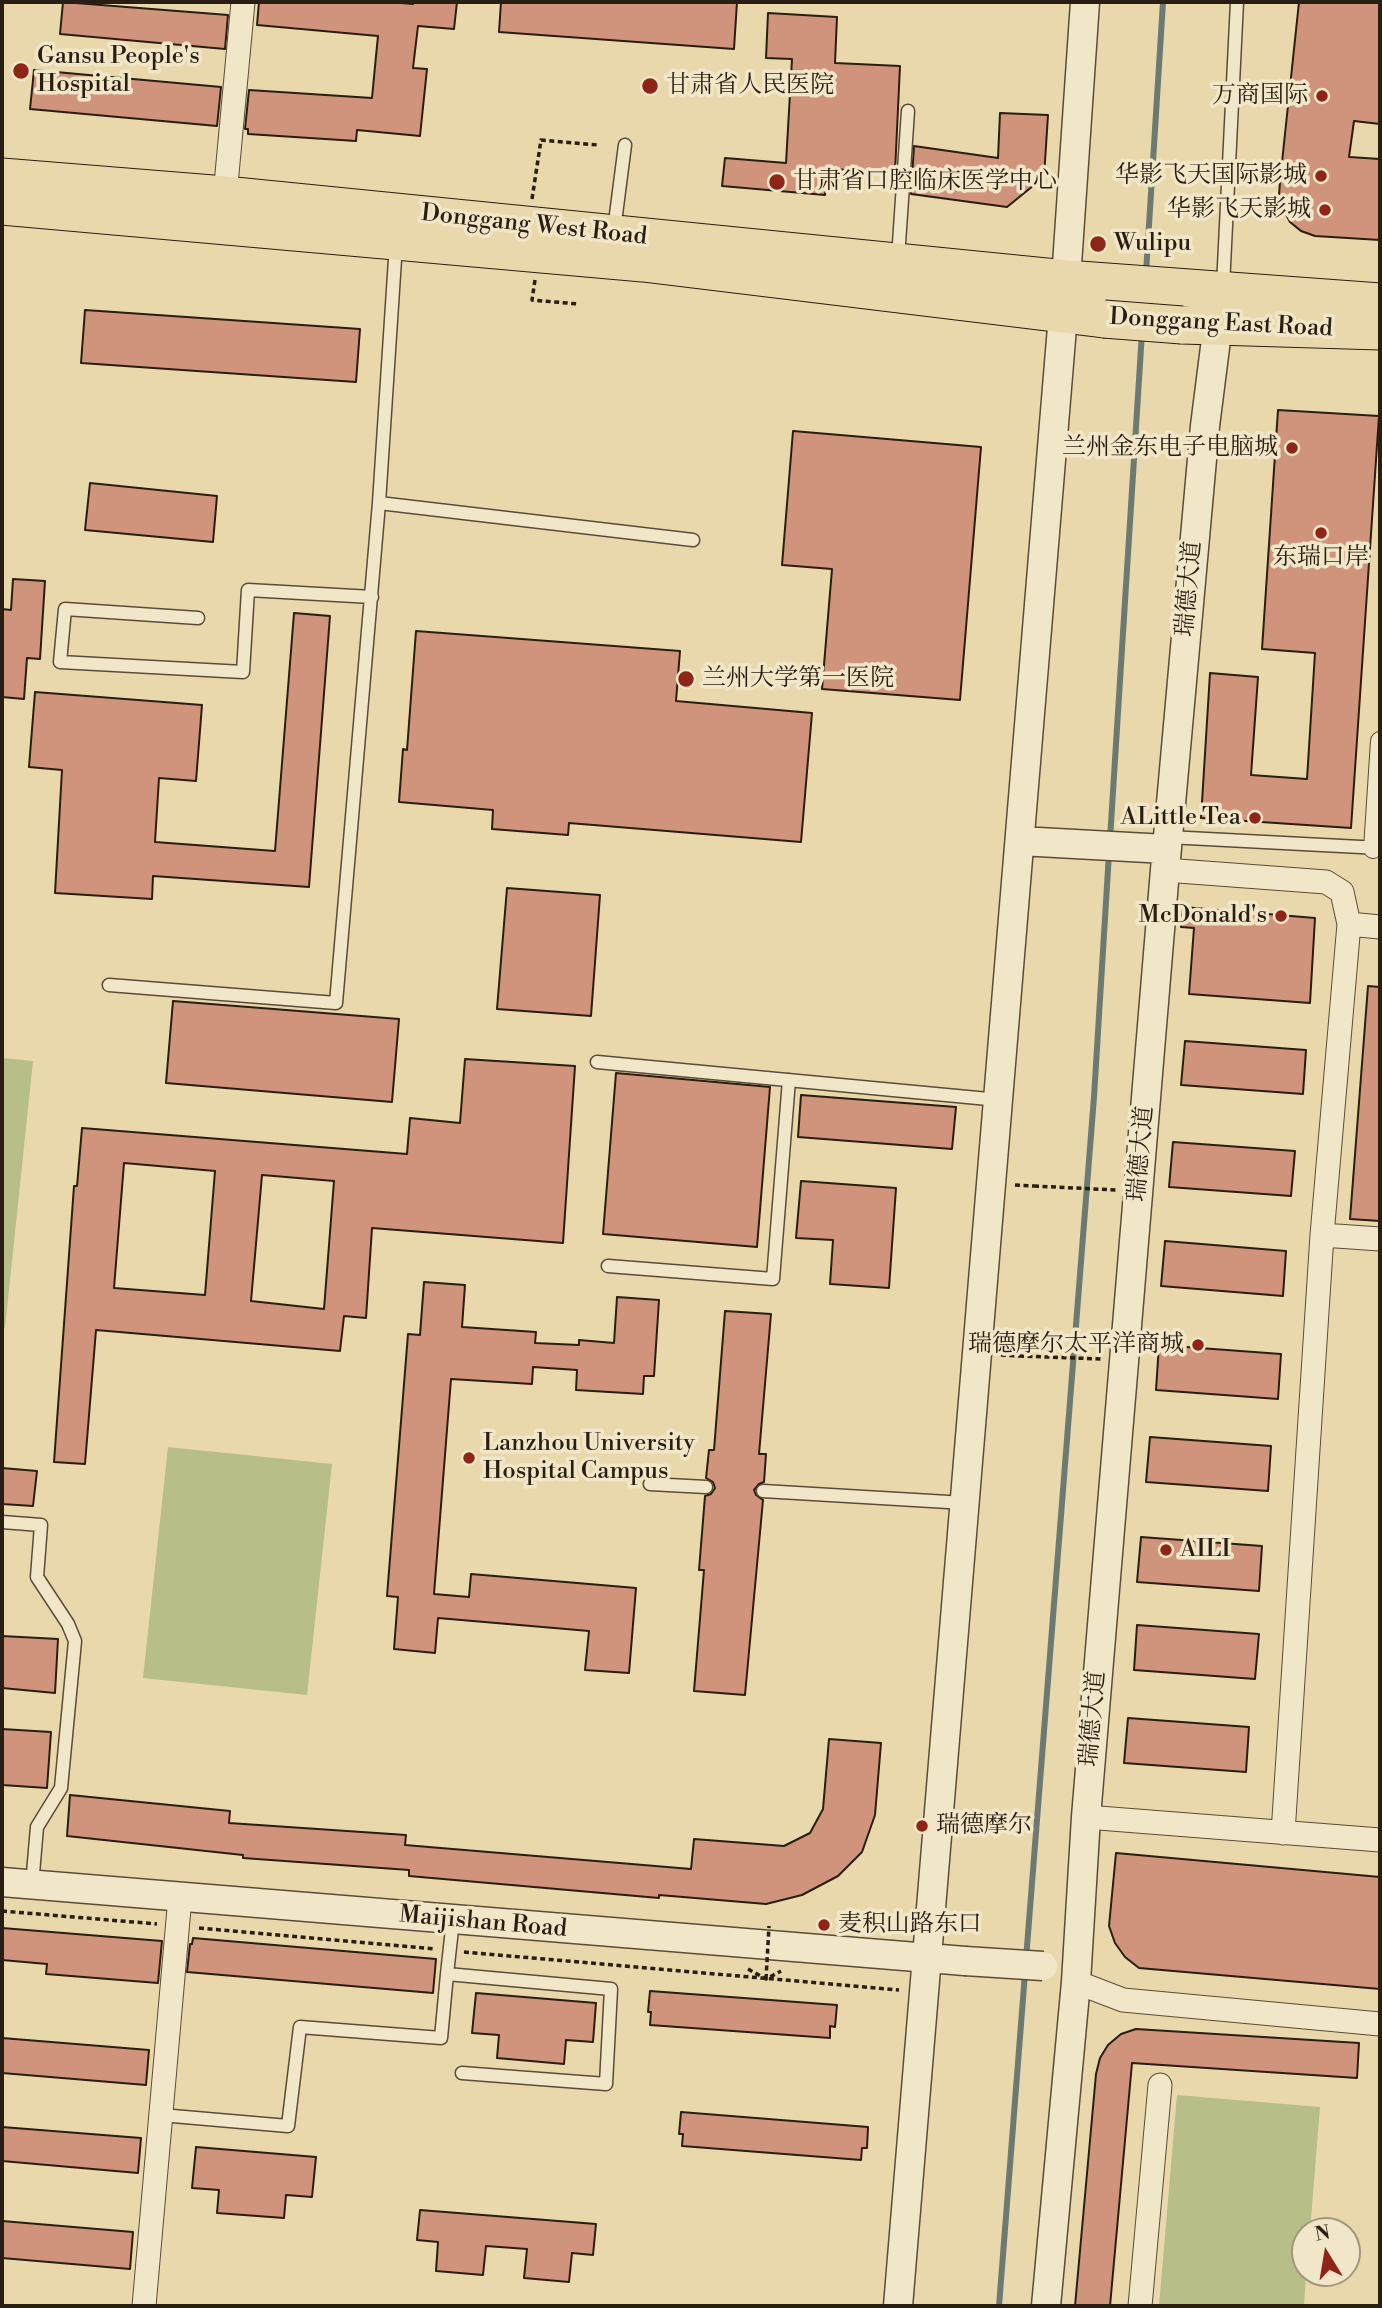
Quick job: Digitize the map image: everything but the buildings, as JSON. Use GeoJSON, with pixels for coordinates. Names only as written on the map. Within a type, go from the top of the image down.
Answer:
{"type":"FeatureCollection","features":[{"type":"Feature","properties":{"kind":"main road","name":"Donggang West Road"},"geometry":{"type":"LineString","coordinates":[[2,177],[225,195],[1066,279]]}},
{"type":"Feature","properties":{"kind":"main road","name":"Donggang West Road"},"geometry":{"type":"LineString","coordinates":[[2,206],[643,262],[1062,315]]}},
{"type":"Feature","properties":{"kind":"main road","name":"Donggang East Road"},"geometry":{"type":"LineString","coordinates":[[1066,279],[1380,302]]}},
{"type":"Feature","properties":{"kind":"main road","name":"Donggang East Road"},"geometry":{"type":"LineString","coordinates":[[1062,315],[1199,326],[1380,331]]}},
{"type":"Feature","properties":{"kind":"street"},"geometry":{"type":"LineString","coordinates":[[225,195],[243,2]]}},
{"type":"Feature","properties":{"kind":"street"},"geometry":{"type":"LineString","coordinates":[[898,2306],[1066,279],[1085,2]]}},
{"type":"Feature","properties":{"kind":"street","name":"瑞德大道"},"geometry":{"type":"LineString","coordinates":[[1046,2306],[1076,1982],[1086,1817],[1166,852],[1205,426],[1199,326],[1210,289]]}},
{"type":"Feature","properties":{"kind":"street"},"geometry":{"type":"LineString","coordinates":[[1377,848],[1380,741]]}},
{"type":"Feature","properties":{"kind":"street"},"geometry":{"type":"LineString","coordinates":[[1020,841],[1166,852],[1326,882],[1342,892],[1349,925],[1322,1235],[1283,1833]]}},
{"type":"Feature","properties":{"kind":"street"},"geometry":{"type":"LineString","coordinates":[[1349,925],[1380,927]]}},
{"type":"Feature","properties":{"kind":"street"},"geometry":{"type":"LineString","coordinates":[[1322,1235],[1380,1239]]}},
{"type":"Feature","properties":{"kind":"street"},"geometry":{"type":"LineString","coordinates":[[1086,1817],[1380,1840]]}},
{"type":"Feature","properties":{"kind":"street","name":"Maijishan Road"},"geometry":{"type":"LineString","coordinates":[[2,1882],[928,1959],[1042,1966],[1076,1982]]}},
{"type":"Feature","properties":{"kind":"street"},"geometry":{"type":"LineString","coordinates":[[144,2306],[180,1897]]}},
{"type":"Feature","properties":{"kind":"street"},"geometry":{"type":"LineString","coordinates":[[1076,1982],[1123,2000],[1380,2024]]}},
{"type":"Feature","properties":{"kind":"street"},"geometry":{"type":"LineString","coordinates":[[1140,2306],[1160,2085]]}},
{"type":"Feature","properties":{"kind":"lane","name":"瑞德大道"},"geometry":{"type":"LineString","coordinates":[[1210,289],[1237,2]]}},
{"type":"Feature","properties":{"kind":"lane"},"geometry":{"type":"LineString","coordinates":[[898,262],[908,111]]}},
{"type":"Feature","properties":{"kind":"lane"},"geometry":{"type":"LineString","coordinates":[[614,234],[625,145]]}},
{"type":"Feature","properties":{"kind":"lane"},"geometry":{"type":"LineString","coordinates":[[109,985],[335,1003],[372,597],[397,240]]}},
{"type":"Feature","properties":{"kind":"lane"},"geometry":{"type":"LineString","coordinates":[[379,503],[693,540]]}},
{"type":"Feature","properties":{"kind":"lane"},"geometry":{"type":"LineString","coordinates":[[198,618],[65,609],[60,662],[243,672],[248,590],[372,597]]}},
{"type":"Feature","properties":{"kind":"lane"},"geometry":{"type":"LineString","coordinates":[[1166,852],[1377,848]]}},
{"type":"Feature","properties":{"kind":"lane"},"geometry":{"type":"LineString","coordinates":[[597,1062],[999,1100]]}},
{"type":"Feature","properties":{"kind":"lane"},"geometry":{"type":"LineString","coordinates":[[608,1266],[773,1279],[789,1080]]}},
{"type":"Feature","properties":{"kind":"lane"},"geometry":{"type":"LineString","coordinates":[[650,1484],[706,1487]]}},
{"type":"Feature","properties":{"kind":"lane"},"geometry":{"type":"LineString","coordinates":[[763,1490],[965,1503]]}},
{"type":"Feature","properties":{"kind":"lane"},"geometry":{"type":"LineString","coordinates":[[2,1522],[41,1525],[37,1577],[68,1624],[75,1640],[61,1788],[37,1827],[32,1885]]}},
{"type":"Feature","properties":{"kind":"lane"},"geometry":{"type":"LineString","coordinates":[[161,2115],[288,2126],[300,2026],[441,2039],[453,1920]]}},
{"type":"Feature","properties":{"kind":"lane"},"geometry":{"type":"LineString","coordinates":[[447,1974],[611,1989],[606,2084],[462,2073]]}},
{"type":"Feature","properties":{"kind":"path"},"geometry":{"type":"LineString","coordinates":[[528,225],[541,140],[598,145]]}},
{"type":"Feature","properties":{"kind":"path"},"geometry":{"type":"LineString","coordinates":[[533,300],[578,304]]}},
{"type":"Feature","properties":{"kind":"path"},"geometry":{"type":"LineString","coordinates":[[1034,1186],[1116,1190]]}},
{"type":"Feature","properties":{"kind":"path"},"geometry":{"type":"LineString","coordinates":[[1019,1356],[1101,1359]]}},
{"type":"Feature","properties":{"kind":"path"},"geometry":{"type":"LineString","coordinates":[[766,1979],[769,1926]]}},
{"type":"Feature","properties":{"kind":"green space"},"geometry":{"type":"Polygon","coordinates":[[[2,1058],[33,1061],[5,1328],[2,1328],[2,1058]]]}},
{"type":"Feature","properties":{"kind":"green space"},"geometry":{"type":"Polygon","coordinates":[[[168,1447],[332,1464],[307,1695],[143,1678],[168,1447]]]}},
{"type":"Feature","properties":{"kind":"green space"},"geometry":{"type":"Polygon","coordinates":[[[1177,2095],[1320,2107],[1311,2217],[1291,2217],[1291,2287],[1305,2287],[1304,2306],[1159,2306],[1177,2095]]]}},
{"type":"Feature","properties":{"kind":"waterway"},"geometry":{"type":"LineString","coordinates":[[1146,273],[1163,2]]}},
{"type":"Feature","properties":{"kind":"waterway"},"geometry":{"type":"LineString","coordinates":[[1110,839],[1142,332]]}},
{"type":"Feature","properties":{"kind":"waterway"},"geometry":{"type":"LineString","coordinates":[[1026,1959],[1094,1097],[1109,853]]}},
{"type":"Feature","properties":{"kind":"waterway"},"geometry":{"type":"LineString","coordinates":[[999,2306],[1025,1973]]}},
{"type":"Feature","properties":{"kind":"place","name":"Gansu People's Hospital"},"geometry":{"type":"Point","coordinates":[21,71]}},
{"type":"Feature","properties":{"kind":"place","name":"甘肃省人民医院"},"geometry":{"type":"Point","coordinates":[650,86]}},
{"type":"Feature","properties":{"kind":"place","name":"万商国际"},"geometry":{"type":"Point","coordinates":[1322,96]}},
{"type":"Feature","properties":{"kind":"place","name":"华影飞天国际影城"},"geometry":{"type":"Point","coordinates":[1321,176]}},
{"type":"Feature","properties":{"kind":"place","name":"甘肃省口腔临床医学中心"},"geometry":{"type":"Point","coordinates":[777,182]}},
{"type":"Feature","properties":{"kind":"place","name":"华影飞天影城"},"geometry":{"type":"Point","coordinates":[1325,210]}},
{"type":"Feature","properties":{"kind":"place","name":"Wulipu"},"geometry":{"type":"Point","coordinates":[1098,244]}},
{"type":"Feature","properties":{"kind":"place","name":"兰州金东电子电脑城"},"geometry":{"type":"Point","coordinates":[1292,448]}},
{"type":"Feature","properties":{"kind":"place","name":"东瑞口岸"},"geometry":{"type":"Point","coordinates":[1321,533]}},
{"type":"Feature","properties":{"kind":"place","name":"兰州大学第一医院"},"geometry":{"type":"Point","coordinates":[686,679]}},
{"type":"Feature","properties":{"kind":"place","name":"ALittle Tea"},"geometry":{"type":"Point","coordinates":[1255,818]}},
{"type":"Feature","properties":{"kind":"place","name":"McDonald's"},"geometry":{"type":"Point","coordinates":[1281,916]}},
{"type":"Feature","properties":{"kind":"place","name":"瑞德摩尔太平洋商城"},"geometry":{"type":"Point","coordinates":[1198,1345]}},
{"type":"Feature","properties":{"kind":"place","name":"Lanzhou University Hospital Campus"},"geometry":{"type":"Point","coordinates":[469,1458]}},
{"type":"Feature","properties":{"kind":"place","name":"AILI"},"geometry":{"type":"Point","coordinates":[1166,1550]}},
{"type":"Feature","properties":{"kind":"place","name":"瑞德摩尔"},"geometry":{"type":"Point","coordinates":[922,1826]}},
{"type":"Feature","properties":{"kind":"place","name":"麦积山路东口"},"geometry":{"type":"Point","coordinates":[824,1925]}}]}
